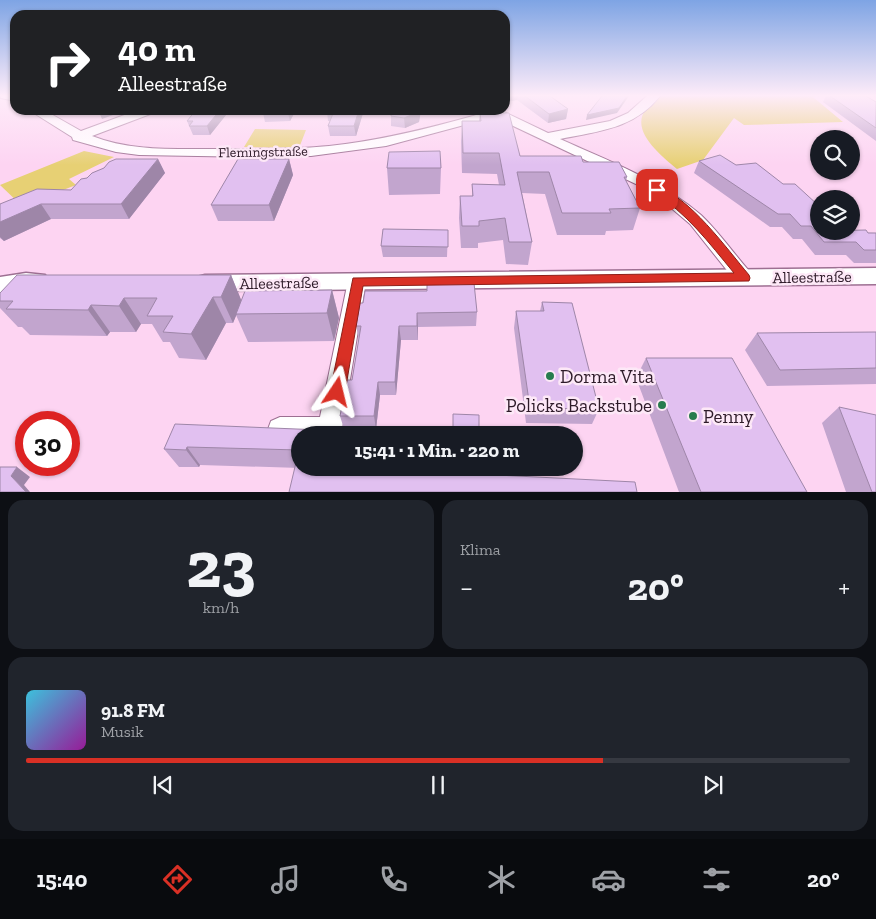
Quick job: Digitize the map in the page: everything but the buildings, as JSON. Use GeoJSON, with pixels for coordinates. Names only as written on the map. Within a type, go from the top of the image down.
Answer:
{"type":"FeatureCollection","features":[{"type":"Feature","properties":{"kind":"main road","name":"Alleestraße"},"geometry":{"type":"LineString","coordinates":[[179,283],[876,276]]}},
{"type":"Feature","properties":{"kind":"main road"},"geometry":{"type":"LineString","coordinates":[[0,285],[26,281],[62,285],[24,294],[0,305]]}},
{"type":"Feature","properties":{"kind":"street","name":"Flemingstraße"},"geometry":{"type":"LineString","coordinates":[[49,119],[78,137],[108,147],[148,151],[279,154],[354,147],[429,132],[470,119]]}},
{"type":"Feature","properties":{"kind":"street"},"geometry":{"type":"LineString","coordinates":[[78,137],[125,119]]}},
{"type":"Feature","properties":{"kind":"street"},"geometry":{"type":"LineString","coordinates":[[508,119],[643,182],[670,199],[696,220],[744,278]]}},
{"type":"Feature","properties":{"kind":"street"},"geometry":{"type":"LineString","coordinates":[[549,137],[614,124],[625,119]]}},
{"type":"Feature","properties":{"kind":"street"},"geometry":{"type":"LineString","coordinates":[[261,429],[330,429],[357,281]]}},
{"type":"Feature","properties":{"kind":"shaded area"},"geometry":{"type":"Polygon","coordinates":[[[642,119],[733,119],[703,160],[677,169],[656,150],[644,134],[642,119]]]}},
{"type":"Feature","properties":{"kind":"shaded area"},"geometry":{"type":"Polygon","coordinates":[[[735,119],[839,119],[843,122],[744,125],[735,119]]]}},
{"type":"Feature","properties":{"kind":"shaded area"},"geometry":{"type":"Polygon","coordinates":[[[255,129],[306,130],[299,148],[244,147],[255,129]]]}},
{"type":"Feature","properties":{"kind":"shaded area"},"geometry":{"type":"Polygon","coordinates":[[[84,151],[114,157],[69,179],[76,185],[22,206],[0,185],[84,151]]]}},
{"type":"Feature","properties":{"kind":"place","name":"Dorma Vita"},"geometry":{"type":"Point","coordinates":[550,376]}},
{"type":"Feature","properties":{"kind":"place","name":"Policks Backstube"},"geometry":{"type":"Point","coordinates":[662,405]}},
{"type":"Feature","properties":{"kind":"place","name":"Penny"},"geometry":{"type":"Point","coordinates":[693,416]}},
{"type":"Feature","properties":{"kind":"route"},"geometry":{"type":"LineString","coordinates":[[337,392],[357,281],[744,278],[696,220],[657,190]]}}]}
